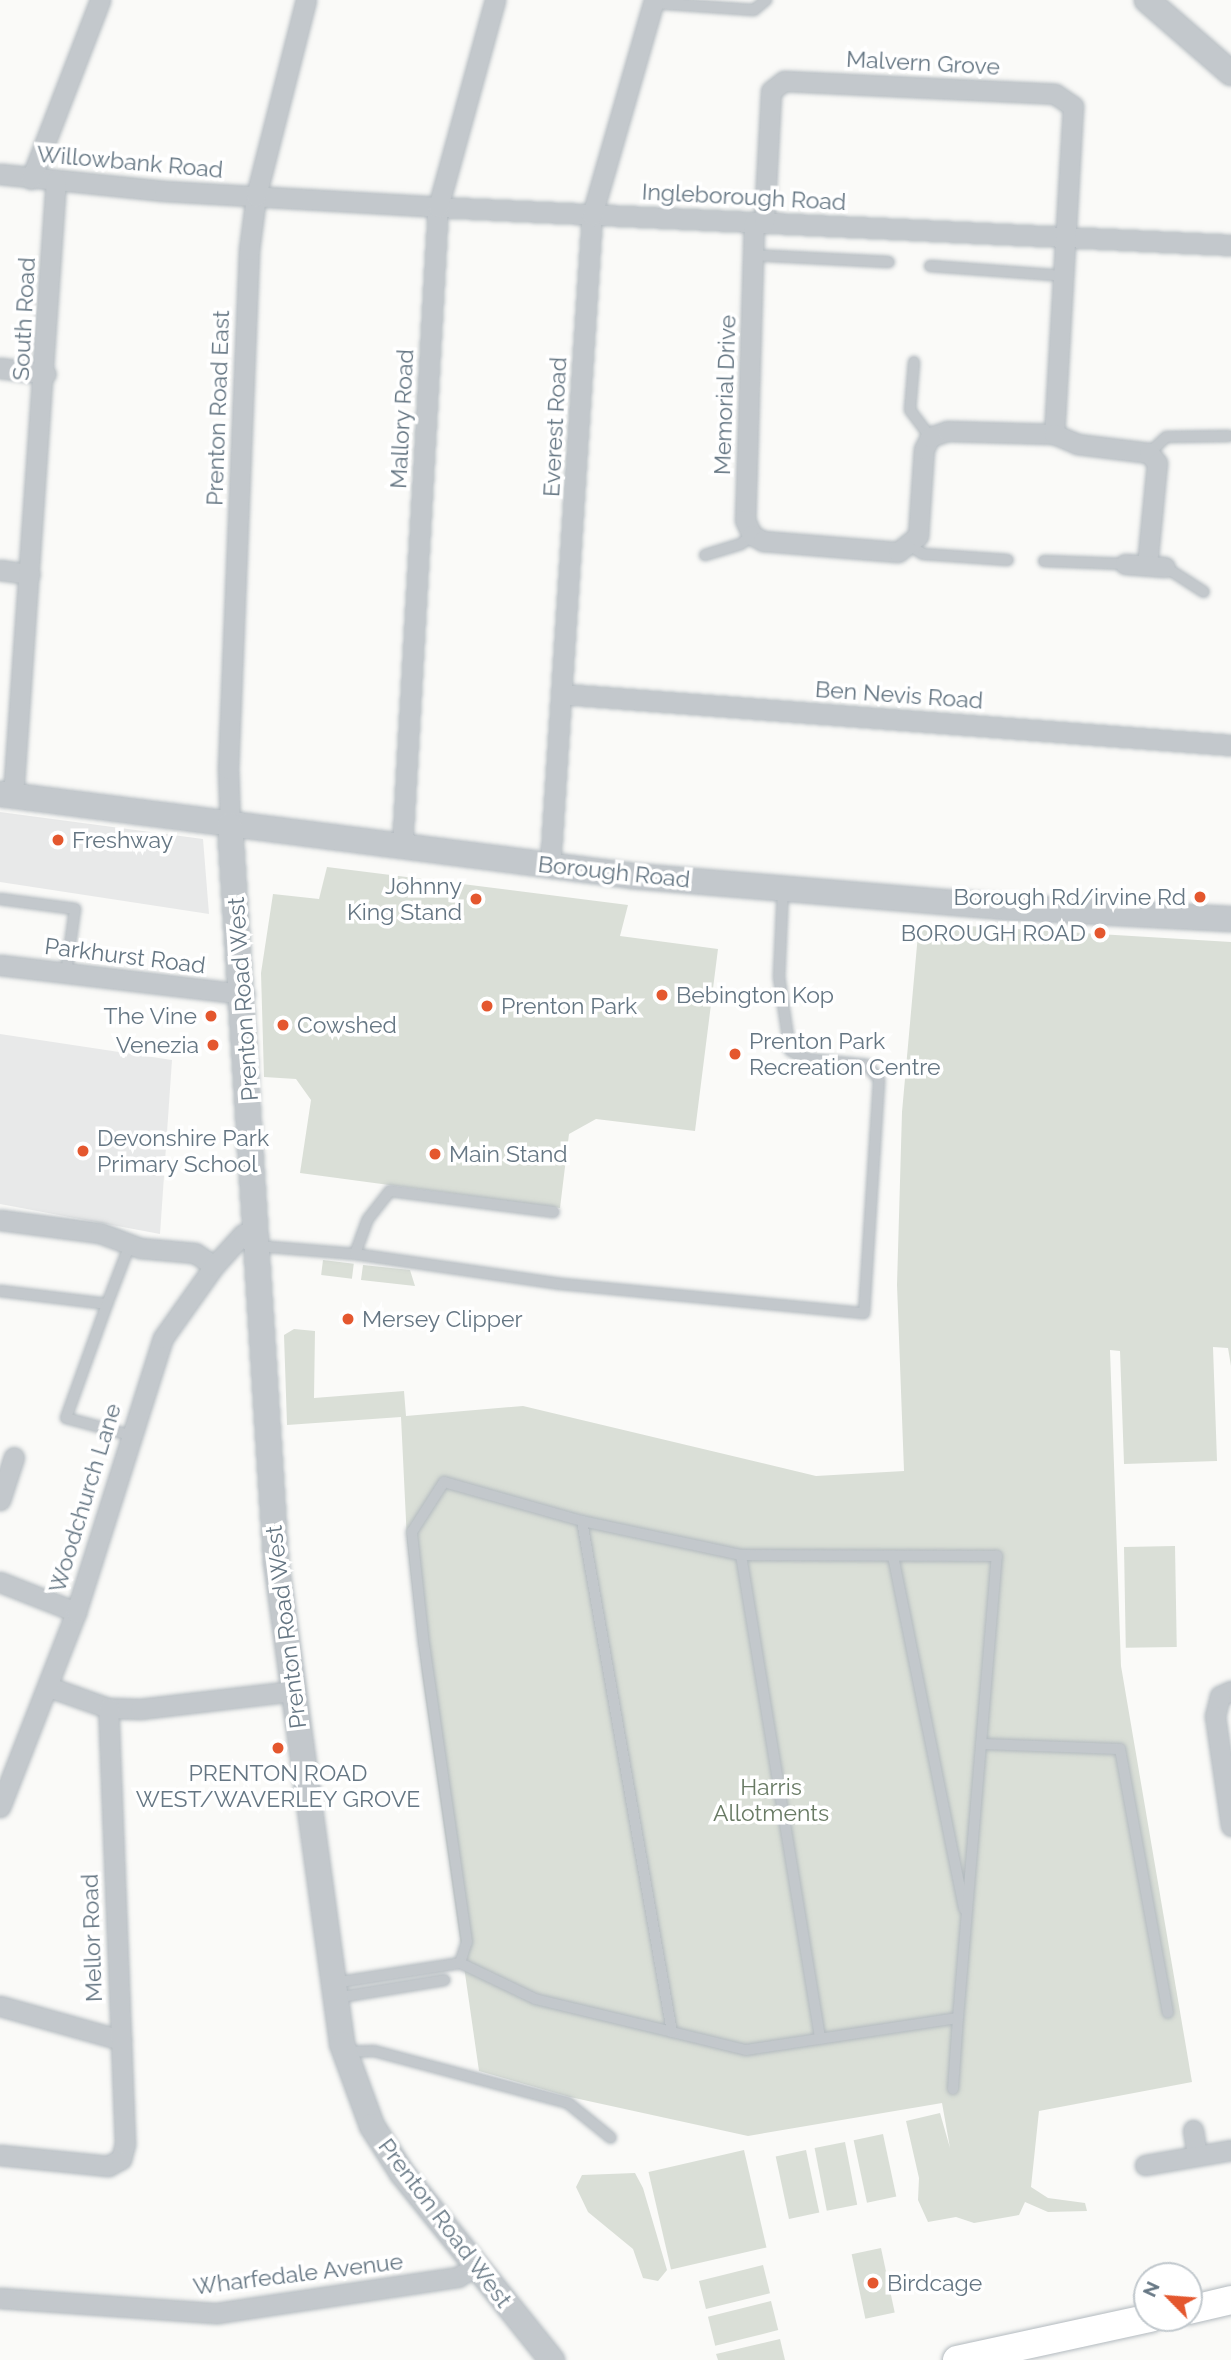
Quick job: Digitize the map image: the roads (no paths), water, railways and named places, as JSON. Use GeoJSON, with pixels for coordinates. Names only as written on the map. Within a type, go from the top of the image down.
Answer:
{"type":"FeatureCollection","features":[{"type":"Feature","properties":{"kind":"main road"},"geometry":{"type":"LineString","coordinates":[[1203,2306],[1231,2300]]}},
{"type":"Feature","properties":{"kind":"main road"},"geometry":{"type":"LineString","coordinates":[[957,2360],[1017,2354],[1133,2323]]}},
{"type":"Feature","properties":{"kind":"street"},"geometry":{"type":"LineString","coordinates":[[31,179],[100,0]]}},
{"type":"Feature","properties":{"kind":"street","name":"Prenton Road East"},"geometry":{"type":"LineString","coordinates":[[230,825],[231,687],[249,250],[256,196],[306,0]]}},
{"type":"Feature","properties":{"kind":"street","name":"Mallory Road"},"geometry":{"type":"LineString","coordinates":[[402,848],[438,207],[495,0]]}},
{"type":"Feature","properties":{"kind":"street"},"geometry":{"type":"LineString","coordinates":[[1151,1],[1231,72]]}},
{"type":"Feature","properties":{"kind":"street","name":"Everest Road"},"geometry":{"type":"LineString","coordinates":[[550,866],[592,215],[653,2]]}},
{"type":"Feature","properties":{"kind":"street","name":"Malvern Grove"},"geometry":{"type":"LineString","coordinates":[[759,222],[771,90],[784,81],[1041,93],[1055,94],[1073,106],[1067,237]]}},
{"type":"Feature","properties":{"kind":"street","name":"Willowbank Road"},"geometry":{"type":"LineString","coordinates":[[0,174],[31,179],[256,196]]}},
{"type":"Feature","properties":{"kind":"street","name":"South Road"},"geometry":{"type":"LineString","coordinates":[[6,795],[30,574],[46,374],[56,180]]}},
{"type":"Feature","properties":{"kind":"street","name":"Ingleborough Road"},"geometry":{"type":"LineString","coordinates":[[256,196],[592,215],[1231,245]]}},
{"type":"Feature","properties":{"kind":"street","name":"Memorial Drive"},"geometry":{"type":"LineString","coordinates":[[752,536],[745,520],[753,317],[751,255],[759,222]]}},
{"type":"Feature","properties":{"kind":"street"},"geometry":{"type":"LineString","coordinates":[[1054,434],[1067,237]]}},
{"type":"Feature","properties":{"kind":"street"},"geometry":{"type":"LineString","coordinates":[[0,368],[46,374]]}},
{"type":"Feature","properties":{"kind":"street"},"geometry":{"type":"LineString","coordinates":[[752,536],[763,541],[898,552],[911,546],[918,536],[924,449],[930,437],[947,431],[1054,434],[1077,444],[1149,453],[1157,463],[1156,566],[1125,564]]}},
{"type":"Feature","properties":{"kind":"street"},"geometry":{"type":"LineString","coordinates":[[0,570],[30,574]]}},
{"type":"Feature","properties":{"kind":"street","name":"Ben Nevis Road"},"geometry":{"type":"LineString","coordinates":[[563,694],[1231,745]]}},
{"type":"Feature","properties":{"kind":"street","name":"Borough Road"},"geometry":{"type":"LineString","coordinates":[[6,795],[402,848],[783,890],[1231,919]]}},
{"type":"Feature","properties":{"kind":"street","name":"Prenton Road West"},"geometry":{"type":"LineString","coordinates":[[230,825],[244,994],[275,1562],[344,2052],[372,2126],[401,2173],[474,2267],[552,2360]]}},
{"type":"Feature","properties":{"kind":"street","name":"Parkhurst Road"},"geometry":{"type":"LineString","coordinates":[[0,965],[244,994]]}},
{"type":"Feature","properties":{"kind":"street"},"geometry":{"type":"LineString","coordinates":[[0,1220],[100,1233],[130,1244],[195,1254],[214,1266]]}},
{"type":"Feature","properties":{"kind":"street","name":"Woodchurch Lane"},"geometry":{"type":"LineString","coordinates":[[0,1807],[76,1612],[163,1338],[214,1266],[243,1234],[257,1238]]}},
{"type":"Feature","properties":{"kind":"street"},"geometry":{"type":"LineString","coordinates":[[0,1500],[14,1457]]}},
{"type":"Feature","properties":{"kind":"street"},"geometry":{"type":"LineString","coordinates":[[0,1582],[76,1612]]}},
{"type":"Feature","properties":{"kind":"street"},"geometry":{"type":"LineString","coordinates":[[48,1687],[108,1708],[210,1704],[293,1691]]}},
{"type":"Feature","properties":{"kind":"street"},"geometry":{"type":"LineString","coordinates":[[1231,1691],[1220,1696],[1215,1716],[1231,1826]]}},
{"type":"Feature","properties":{"kind":"street","name":"Mellor Road"},"geometry":{"type":"LineString","coordinates":[[0,2155],[117,2164],[125,2144],[108,1708]]}},
{"type":"Feature","properties":{"kind":"street"},"geometry":{"type":"LineString","coordinates":[[0,2006],[121,2040]]}},
{"type":"Feature","properties":{"kind":"street"},"geometry":{"type":"LineString","coordinates":[[1193,2130],[1197,2156]]}},
{"type":"Feature","properties":{"kind":"street"},"geometry":{"type":"LineString","coordinates":[[1145,2165],[1231,2150]]}},
{"type":"Feature","properties":{"kind":"street","name":"Wharfedale Avenue"},"geometry":{"type":"LineString","coordinates":[[0,2298],[217,2313],[458,2277],[474,2267]]}},
{"type":"Feature","properties":{"kind":"lane"},"geometry":{"type":"LineString","coordinates":[[653,2],[754,10],[766,0]]}},
{"type":"Feature","properties":{"kind":"lane"},"geometry":{"type":"LineString","coordinates":[[751,255],[889,262]]}},
{"type":"Feature","properties":{"kind":"lane"},"geometry":{"type":"LineString","coordinates":[[930,266],[1065,276]]}},
{"type":"Feature","properties":{"kind":"lane"},"geometry":{"type":"LineString","coordinates":[[914,362],[910,410],[930,437]]}},
{"type":"Feature","properties":{"kind":"lane"},"geometry":{"type":"LineString","coordinates":[[1149,453],[1166,437],[1229,436]]}},
{"type":"Feature","properties":{"kind":"lane"},"geometry":{"type":"LineString","coordinates":[[705,555],[741,544],[752,536]]}},
{"type":"Feature","properties":{"kind":"lane"},"geometry":{"type":"LineString","coordinates":[[911,546],[923,554],[1008,560]]}},
{"type":"Feature","properties":{"kind":"lane"},"geometry":{"type":"LineString","coordinates":[[1044,561],[1125,564]]}},
{"type":"Feature","properties":{"kind":"lane"},"geometry":{"type":"LineString","coordinates":[[1156,566],[1204,592]]}},
{"type":"Feature","properties":{"kind":"lane"},"geometry":{"type":"LineString","coordinates":[[257,1238],[561,1284],[864,1313],[879,1079],[867,1065],[806,1059],[790,1050],[779,977],[783,890]]}},
{"type":"Feature","properties":{"kind":"lane"},"geometry":{"type":"LineString","coordinates":[[0,899],[75,909],[66,974]]}},
{"type":"Feature","properties":{"kind":"lane"},"geometry":{"type":"LineString","coordinates":[[355,1254],[368,1219],[390,1191],[554,1212]]}},
{"type":"Feature","properties":{"kind":"lane"},"geometry":{"type":"LineString","coordinates":[[130,1244],[66,1418],[130,1435]]}},
{"type":"Feature","properties":{"kind":"lane"},"geometry":{"type":"LineString","coordinates":[[0,1291],[107,1304]]}},
{"type":"Feature","properties":{"kind":"lane"},"geometry":{"type":"LineString","coordinates":[[460,1963],[467,1942],[424,1645],[412,1532],[444,1482],[582,1521],[741,1555],[997,1556],[953,2090]]}},
{"type":"Feature","properties":{"kind":"lane"},"geometry":{"type":"LineString","coordinates":[[582,1521],[672,2032]]}},
{"type":"Feature","properties":{"kind":"lane"},"geometry":{"type":"LineString","coordinates":[[741,1555],[820,2039]]}},
{"type":"Feature","properties":{"kind":"lane"},"geometry":{"type":"LineString","coordinates":[[893,1556],[966,1920]]}},
{"type":"Feature","properties":{"kind":"lane"},"geometry":{"type":"LineString","coordinates":[[981,1744],[1120,1749],[1168,2013]]}},
{"type":"Feature","properties":{"kind":"lane"},"geometry":{"type":"LineString","coordinates":[[334,1990],[460,1963],[535,1999],[746,2050],[958,2018]]}},
{"type":"Feature","properties":{"kind":"lane"},"geometry":{"type":"LineString","coordinates":[[334,1990],[445,1980]]}},
{"type":"Feature","properties":{"kind":"lane"},"geometry":{"type":"LineString","coordinates":[[344,2052],[374,2051],[568,2103],[611,2138]]}},
{"type":"Feature","properties":{"kind":"place","name":"Freshway"},"geometry":{"type":"Point","coordinates":[58,840]}},
{"type":"Feature","properties":{"kind":"place","name":"Borough Rd/irvine Rd"},"geometry":{"type":"Point","coordinates":[1200,897]}},
{"type":"Feature","properties":{"kind":"place","name":"Johnny King Stand"},"geometry":{"type":"Point","coordinates":[476,899]}},
{"type":"Feature","properties":{"kind":"place","name":"BOROUGH ROAD"},"geometry":{"type":"Point","coordinates":[1100,933]}},
{"type":"Feature","properties":{"kind":"place","name":"Bebington Kop"},"geometry":{"type":"Point","coordinates":[662,995]}},
{"type":"Feature","properties":{"kind":"place","name":"Prenton Park"},"geometry":{"type":"Point","coordinates":[487,1006]}},
{"type":"Feature","properties":{"kind":"place","name":"The Vine"},"geometry":{"type":"Point","coordinates":[211,1016]}},
{"type":"Feature","properties":{"kind":"place","name":"Cowshed"},"geometry":{"type":"Point","coordinates":[283,1025]}},
{"type":"Feature","properties":{"kind":"place","name":"Venezia"},"geometry":{"type":"Point","coordinates":[213,1045]}},
{"type":"Feature","properties":{"kind":"place","name":"Prenton Park Recreation Centre"},"geometry":{"type":"Point","coordinates":[735,1054]}},
{"type":"Feature","properties":{"kind":"place","name":"Devonshire Park Primary School"},"geometry":{"type":"Point","coordinates":[83,1151]}},
{"type":"Feature","properties":{"kind":"place","name":"Main Stand"},"geometry":{"type":"Point","coordinates":[435,1154]}},
{"type":"Feature","properties":{"kind":"place","name":"Mersey Clipper"},"geometry":{"type":"Point","coordinates":[348,1319]}},
{"type":"Feature","properties":{"kind":"place","name":"PRENTON ROAD WEST/WAVERLEY GROVE"},"geometry":{"type":"Point","coordinates":[278,1748]}},
{"type":"Feature","properties":{"kind":"place","name":"Birdcage"},"geometry":{"type":"Point","coordinates":[873,2283]}},
{"type":"Feature","properties":{"kind":"park label","name":"Harris Allotments"},"geometry":{"type":"Point","coordinates":[771,1800]}}]}
